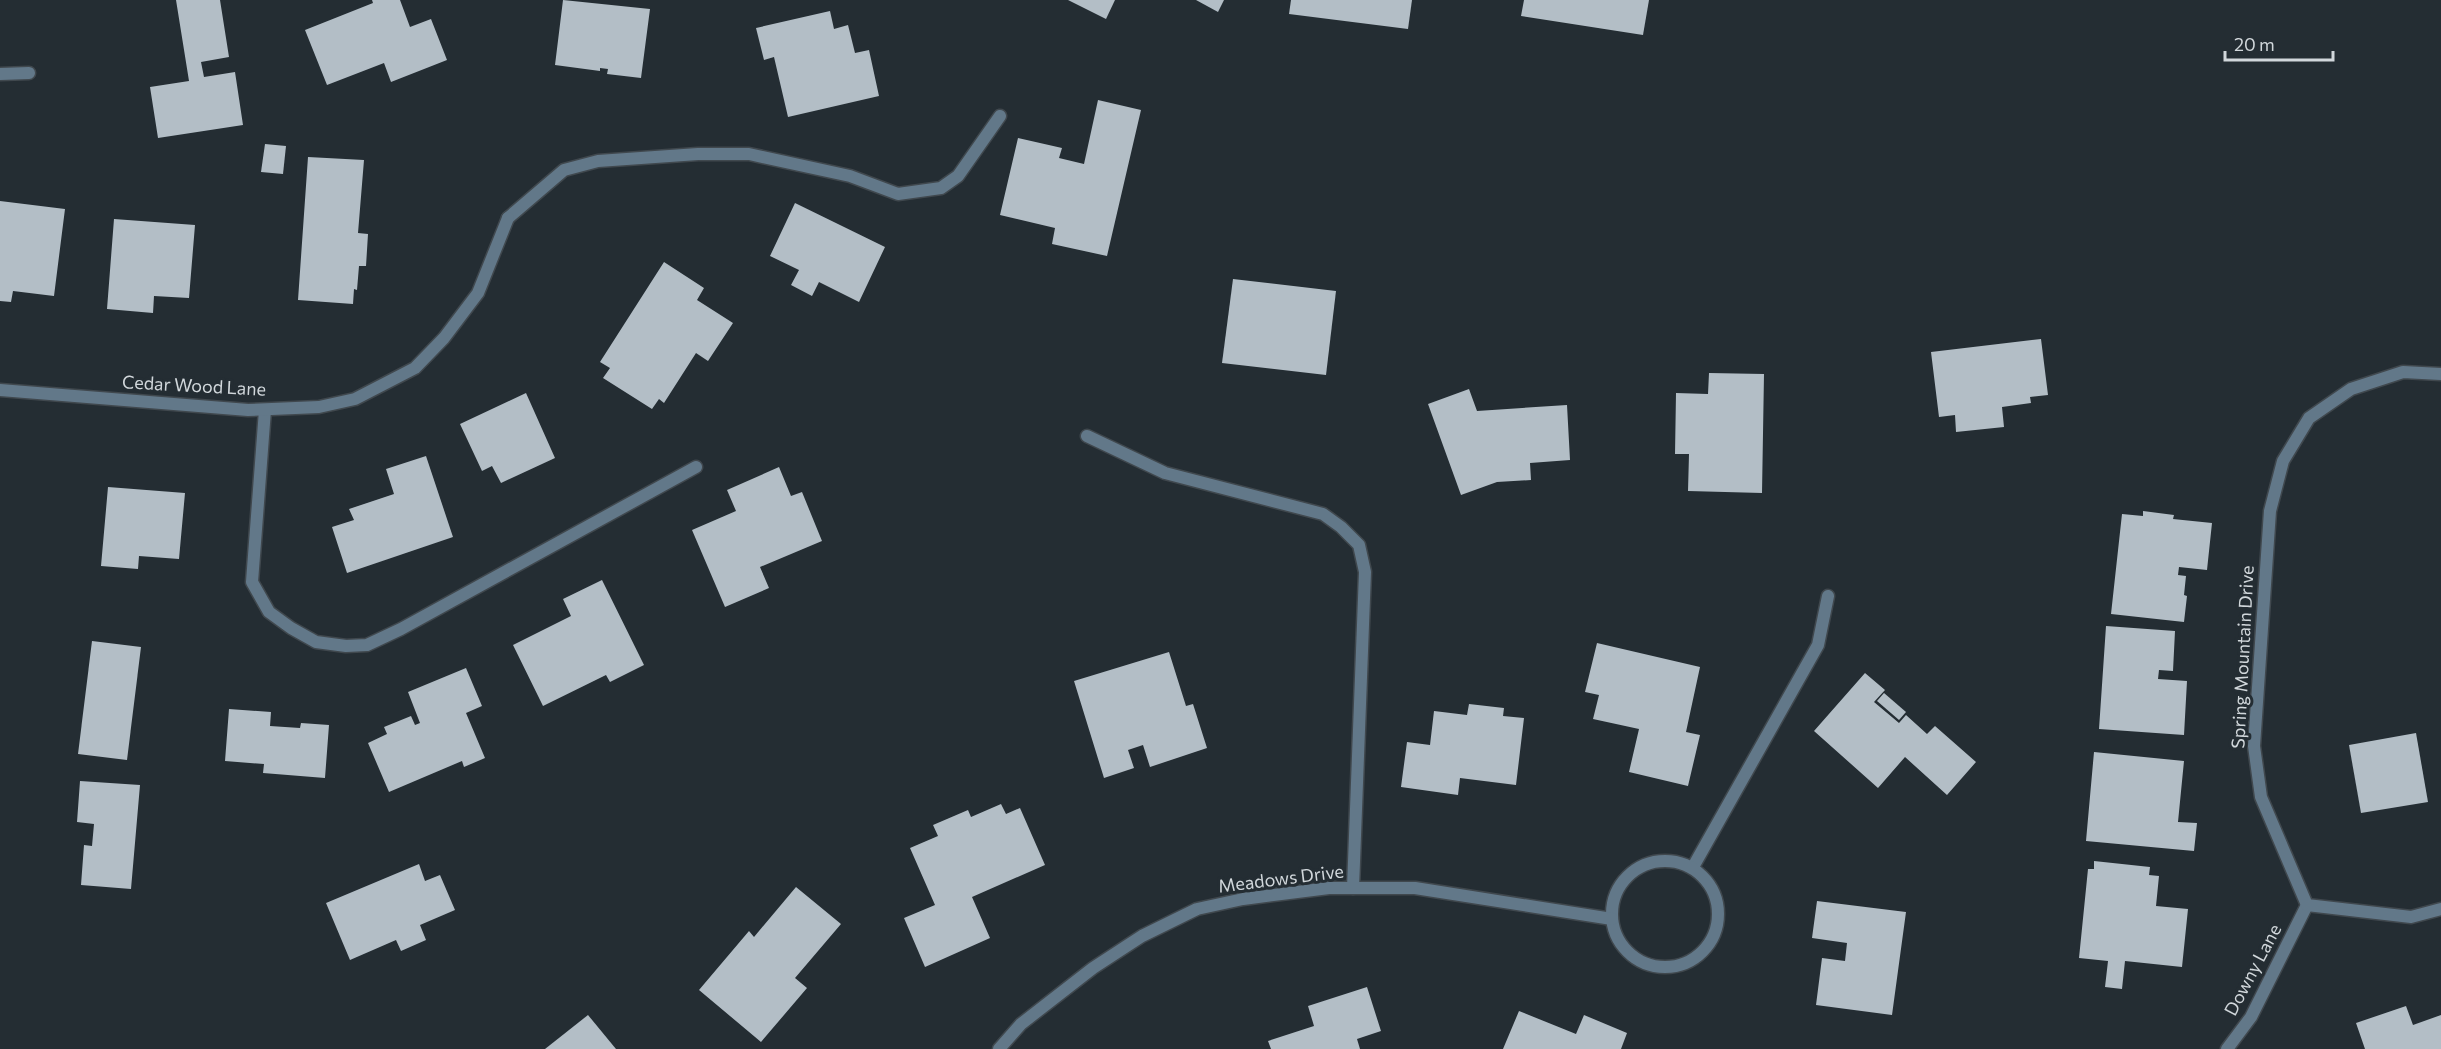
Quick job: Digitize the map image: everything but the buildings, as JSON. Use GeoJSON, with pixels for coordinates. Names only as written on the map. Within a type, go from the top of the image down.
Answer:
{"type":"FeatureCollection","features":[{"type":"Feature","properties":{"kind":"street"},"geometry":{"type":"LineString","coordinates":[[0,74],[29,74]]}},
{"type":"Feature","properties":{"kind":"street","name":"Cedar Wood Lane"},"geometry":{"type":"LineString","coordinates":[[0,390],[248,410],[319,407],[355,399],[415,368],[444,338],[478,293],[508,218],[564,171],[598,161],[665,156],[748,154],[850,176],[898,194],[941,188],[958,176],[1000,116]]}},
{"type":"Feature","properties":{"kind":"street","name":"Spring Mountain Drive"},"geometry":{"type":"LineString","coordinates":[[2307,905],[2260,798],[2254,746],[2270,511],[2283,460],[2310,418],[2351,389],[2403,372],[2441,374]]}},
{"type":"Feature","properties":{"kind":"street"},"geometry":{"type":"LineString","coordinates":[[265,410],[252,582],[270,612],[291,628],[316,642],[346,646],[367,645],[401,629],[696,467]]}},
{"type":"Feature","properties":{"kind":"street"},"geometry":{"type":"LineString","coordinates":[[1087,436],[1165,473],[1323,514],[1341,527],[1359,545],[1365,572],[1353,888]]}},
{"type":"Feature","properties":{"kind":"street"},"geometry":{"type":"LineString","coordinates":[[1693,867],[1818,645],[1828,596]]}},
{"type":"Feature","properties":{"kind":"street"},"geometry":{"type":"LineString","coordinates":[[1660,860],[1677,861],[1693,867],[1706,878],[1715,893],[1719,909],[1718,926],[1712,941],[1700,954],[1686,963],[1670,967],[1638,960],[1625,949],[1616,935],[1612,918],[1613,902],[1620,886],[1630,873],[1644,864],[1660,860]]}},
{"type":"Feature","properties":{"kind":"street","name":"Meadows Drive"},"geometry":{"type":"LineString","coordinates":[[999,1049],[1022,1024],[1093,968],[1142,936],[1197,909],[1243,899],[1329,888],[1415,888],[1612,918]]}},
{"type":"Feature","properties":{"kind":"street"},"geometry":{"type":"LineString","coordinates":[[2307,905],[2411,916],[2441,909]]}},
{"type":"Feature","properties":{"kind":"street","name":"Downy Lane"},"geometry":{"type":"LineString","coordinates":[[2227,1049],[2252,1017],[2307,905]]}}]}
